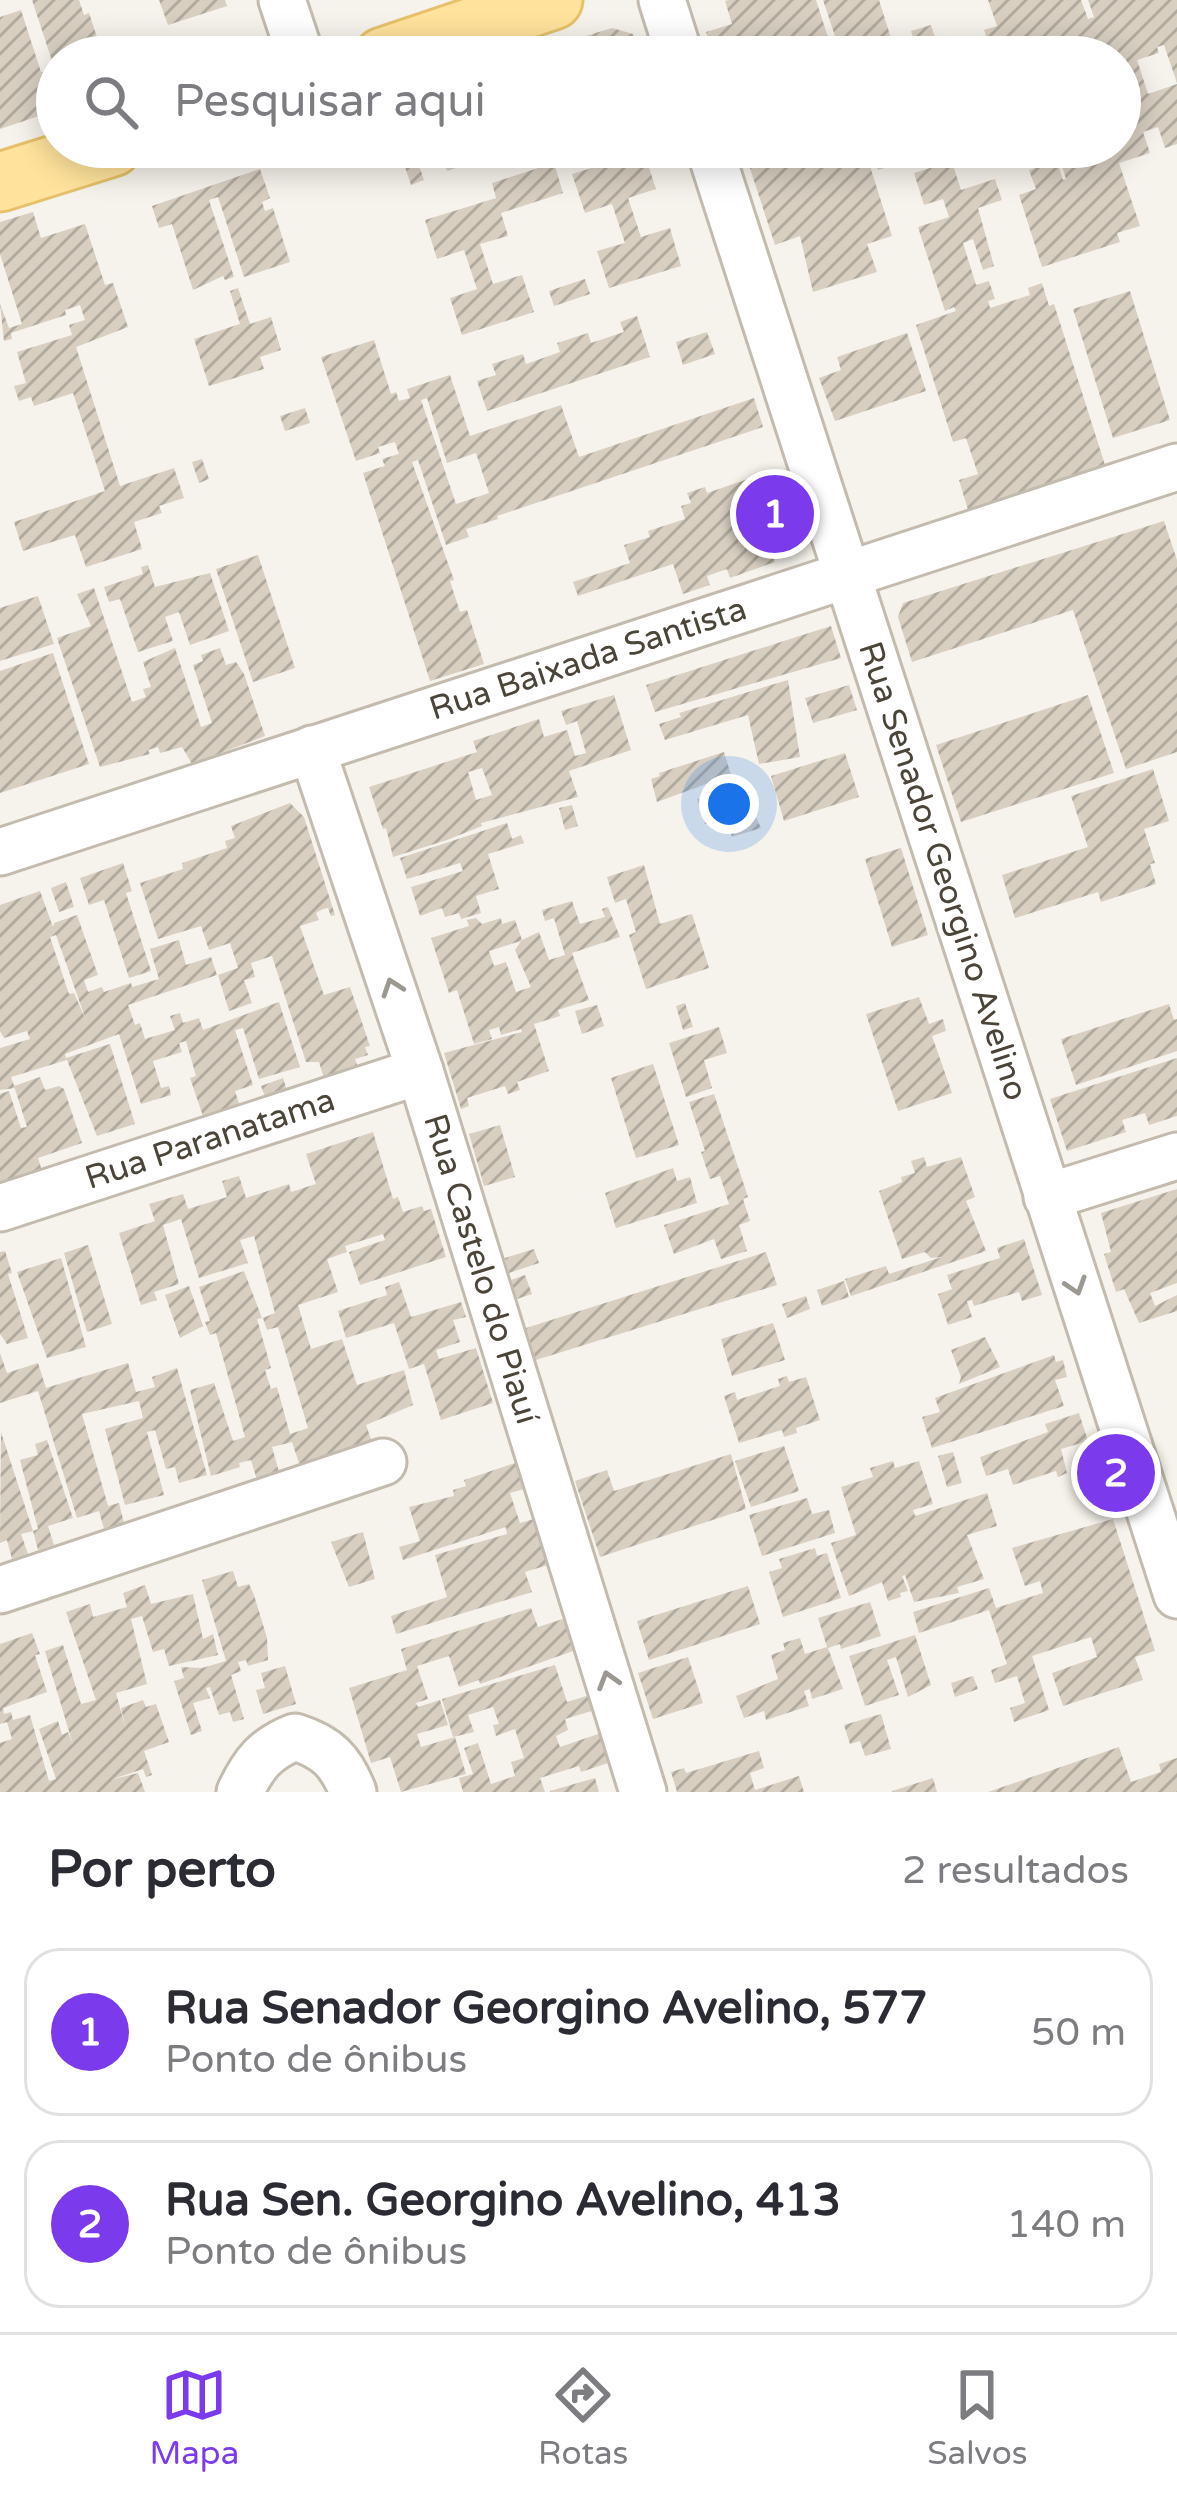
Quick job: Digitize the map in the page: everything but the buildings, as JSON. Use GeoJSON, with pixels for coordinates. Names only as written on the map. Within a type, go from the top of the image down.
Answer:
{"type":"FeatureCollection","features":[{"type":"Feature","properties":{"kind":"main road"},"geometry":{"type":"LineString","coordinates":[[429,36],[484,11],[554,0]]}},
{"type":"Feature","properties":{"kind":"main road"},"geometry":{"type":"LineString","coordinates":[[0,182],[45,168]]}},
{"type":"Feature","properties":{"kind":"street"},"geometry":{"type":"LineString","coordinates":[[282,0],[294,36]]}},
{"type":"Feature","properties":{"kind":"street"},"geometry":{"type":"LineString","coordinates":[[662,0],[673,36]]}},
{"type":"Feature","properties":{"kind":"street","name":"Rua Senador Georgino Avelino"},"geometry":{"type":"LineString","coordinates":[[717,168],[1177,1595]]}},
{"type":"Feature","properties":{"kind":"street","name":"Rua Baixada Santista"},"geometry":{"type":"LineString","coordinates":[[0,852],[1177,467]]}},
{"type":"Feature","properties":{"kind":"street","name":"Rua Castelo do Piauí"},"geometry":{"type":"LineString","coordinates":[[312,749],[420,1071],[643,1792]]}},
{"type":"Feature","properties":{"kind":"street","name":"Rua Paranatama"},"geometry":{"type":"LineString","coordinates":[[0,1208],[420,1071]]}},
{"type":"Feature","properties":{"kind":"street"},"geometry":{"type":"LineString","coordinates":[[1047,1197],[1177,1156]]}},
{"type":"Feature","properties":{"kind":"street"},"geometry":{"type":"LineString","coordinates":[[0,1590],[383,1462]]}},
{"type":"Feature","properties":{"kind":"street"},"geometry":{"type":"LineString","coordinates":[[240,1792],[254,1764],[272,1747],[295,1737],[319,1744],[342,1764],[353,1792]]}},
{"type":"Feature","properties":{"kind":"place","name":"Rua Senador Georgino Avelino, 577"},"geometry":{"type":"Point","coordinates":[775,514]}},
{"type":"Feature","properties":{"kind":"place","name":"Rua Sen. Georgino Avelino, 413"},"geometry":{"type":"Point","coordinates":[1116,1473]}}]}
